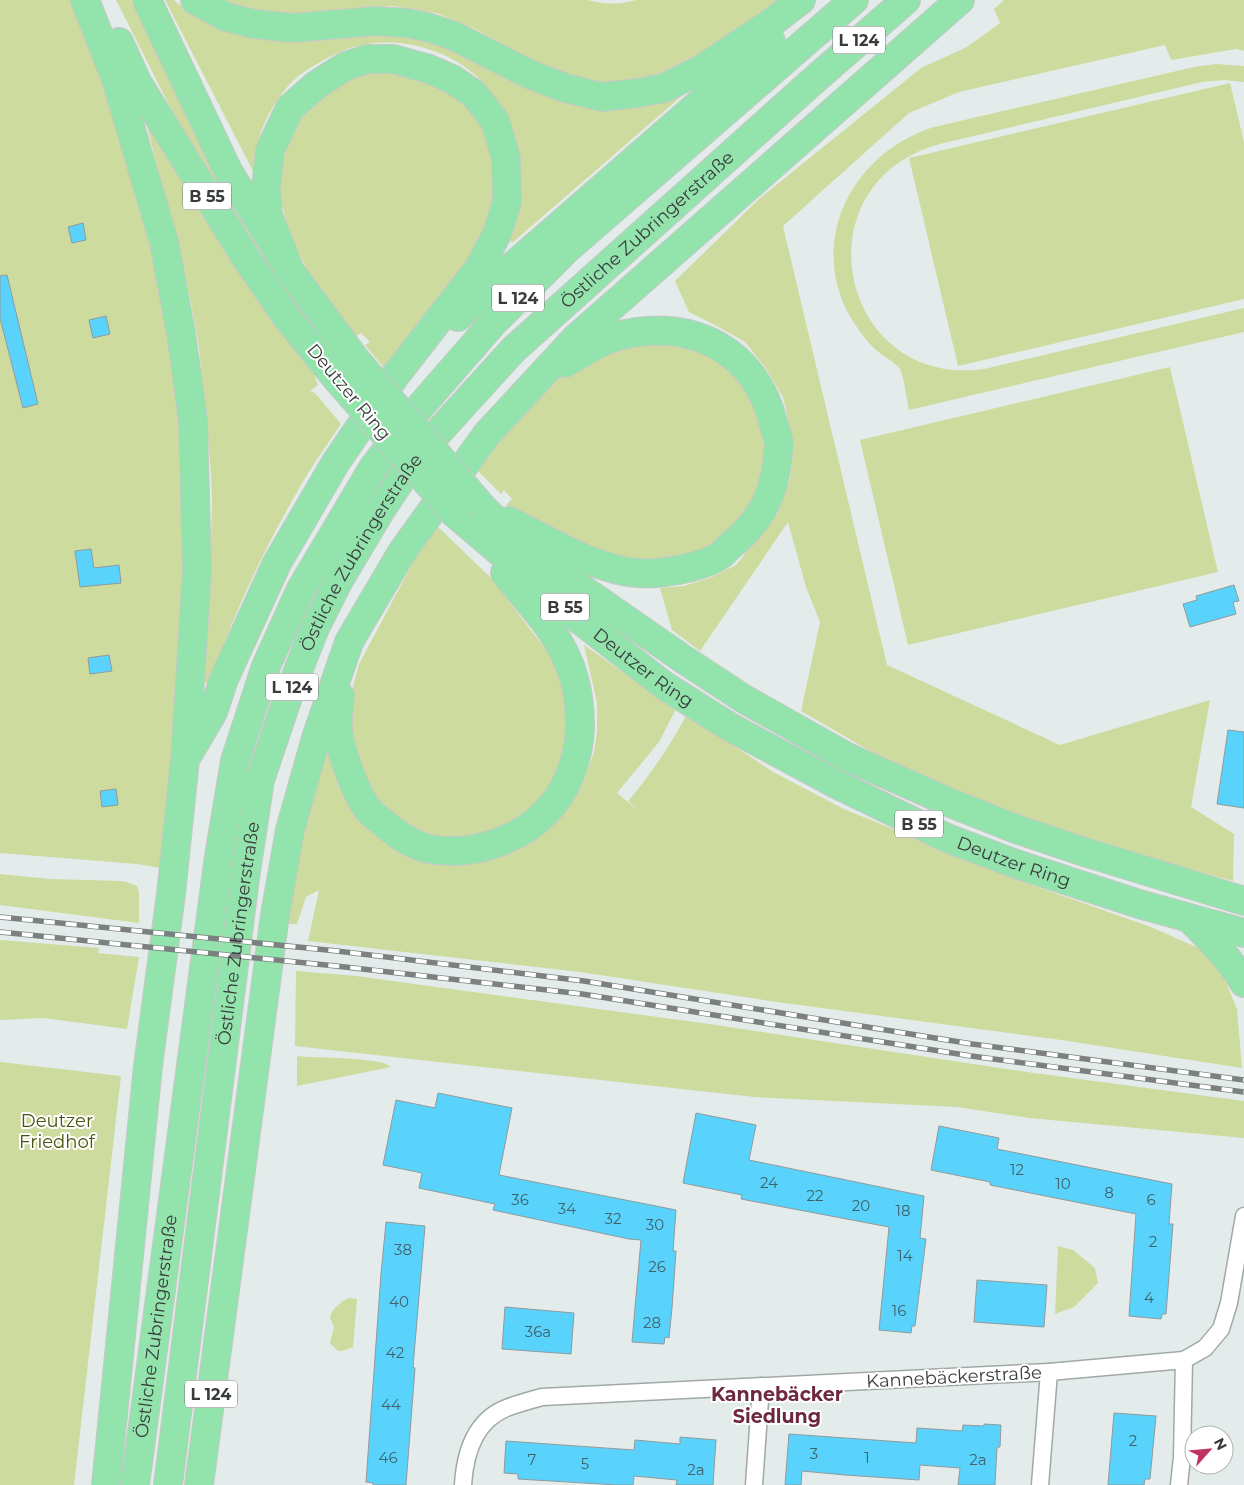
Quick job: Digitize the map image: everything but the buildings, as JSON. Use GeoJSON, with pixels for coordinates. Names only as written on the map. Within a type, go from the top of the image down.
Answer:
{"type":"FeatureCollection","features":[{"type":"Feature","properties":{"kind":"highway"},"geometry":{"type":"LineString","coordinates":[[85,0],[116,79],[164,242],[181,333],[193,420],[197,570],[185,760],[171,894],[148,1066],[106,1485]]}},
{"type":"Feature","properties":{"kind":"highway","name":"Deutzer Ring"},"geometry":{"type":"LineString","coordinates":[[100,0],[137,82],[246,258],[288,319],[346,369]]}},
{"type":"Feature","properties":{"kind":"highway","name":"Deutzer Ring"},"geometry":{"type":"LineString","coordinates":[[147,0],[228,171],[290,271],[346,369],[453,512],[526,550],[729,689],[847,757],[953,804],[1054,842],[1238,896]]}},
{"type":"Feature","properties":{"kind":"highway"},"geometry":{"type":"LineString","coordinates":[[195,0],[226,17],[254,24],[292,28],[376,21],[407,23],[428,27],[454,36],[529,74],[565,88],[602,97],[664,88],[702,69],[771,23],[801,0]]}},
{"type":"Feature","properties":{"kind":"highway","name":"L 124"},"geometry":{"type":"LineString","coordinates":[[185,760],[213,712],[224,680],[278,563],[336,462],[395,376],[500,277],[817,0]]}},
{"type":"Feature","properties":{"kind":"highway","name":"Östliche Zubringerstraße"},"geometry":{"type":"LineString","coordinates":[[135,1485],[219,856],[235,761],[266,666],[301,589],[373,468],[413,415],[494,323],[567,249],[854,0]]}},
{"type":"Feature","properties":{"kind":"highway","name":"Östliche Zubringerstraße"},"geometry":{"type":"LineString","coordinates":[[168,1485],[260,780],[290,691],[315,628],[354,555],[408,469],[434,437],[513,350],[906,0]]}},
{"type":"Feature","properties":{"kind":"highway","name":"L 124"},"geometry":{"type":"LineString","coordinates":[[532,385],[576,338],[960,0]]}},
{"type":"Feature","properties":{"kind":"highway"},"geometry":{"type":"LineString","coordinates":[[290,271],[268,215],[266,187],[270,150],[290,108],[316,85],[346,66],[367,59],[393,60],[429,69],[452,79],[474,94],[495,121],[498,130],[506,158],[507,202],[498,234],[479,268],[395,376]]}},
{"type":"Feature","properties":{"kind":"highway"},"geometry":{"type":"LineString","coordinates":[[216,1485],[224,1303],[275,915],[290,830],[316,738],[349,642],[402,552],[486,434],[532,385],[556,367],[590,348],[624,334],[659,329],[693,334],[725,348],[753,375],[769,406],[779,445],[775,478],[764,509],[744,534],[716,558],[681,570],[638,573],[596,564],[478,524]]}},
{"type":"Feature","properties":{"kind":"highway"},"geometry":{"type":"LineString","coordinates":[[349,642],[340,690],[338,730],[348,770],[367,808],[396,834],[425,848],[453,851],[474,849],[498,842],[524,831],[548,811],[564,787],[577,755],[580,725],[577,692],[567,659],[549,626],[506,574],[478,524]]}},
{"type":"Feature","properties":{"kind":"highway","name":"Deutzer Ring"},"geometry":{"type":"LineString","coordinates":[[478,524],[581,621],[665,686],[730,727],[836,784],[947,838],[1016,864],[1190,919],[1244,934]]}},
{"type":"Feature","properties":{"kind":"highway"},"geometry":{"type":"LineString","coordinates":[[1190,919],[1216,945],[1235,968],[1244,983]]}},
{"type":"Feature","properties":{"kind":"highway","name":"L 124"},"geometry":{"type":"LineString","coordinates":[[198,1485],[224,1303]]}},
{"type":"Feature","properties":{"kind":"highway"},"geometry":{"type":"LineString","coordinates":[[101,1485],[110,1432]]}},
{"type":"Feature","properties":{"kind":"street","name":"Kannebäckerstraße"},"geometry":{"type":"LineString","coordinates":[[463,1485],[464,1464],[475,1433],[487,1418],[507,1407],[542,1397],[1049,1372],[1184,1360],[1205,1348],[1220,1329],[1229,1303],[1244,1216]]}},
{"type":"Feature","properties":{"kind":"street"},"geometry":{"type":"LineString","coordinates":[[1179,1485],[1182,1457],[1184,1360]]}},
{"type":"Feature","properties":{"kind":"street"},"geometry":{"type":"LineString","coordinates":[[1040,1485],[1049,1372]]}},
{"type":"Feature","properties":{"kind":"street"},"geometry":{"type":"LineString","coordinates":[[754,1485],[761,1386]]}},
{"type":"Feature","properties":{"kind":"green space"},"geometry":{"type":"Polygon","coordinates":[[[0,0],[77,0],[131,150],[184,407],[188,561],[169,792],[160,868],[137,864],[0,853],[0,0]]]}},
{"type":"Feature","properties":{"kind":"green space"},"geometry":{"type":"Polygon","coordinates":[[[116,0],[131,0],[241,213],[355,378],[301,319],[207,173],[168,103],[116,0]]]}},
{"type":"Feature","properties":{"kind":"green space"},"geometry":{"type":"Polygon","coordinates":[[[165,0],[174,0],[197,17],[222,30],[421,35],[545,96],[575,105],[596,107],[682,92],[683,95],[512,243],[509,238],[518,214],[519,201],[502,111],[489,89],[474,74],[457,62],[419,46],[398,43],[377,43],[357,46],[334,54],[304,72],[293,81],[279,98],[263,126],[258,142],[255,175],[165,0]]]}},
{"type":"Feature","properties":{"kind":"green space"},"geometry":{"type":"Polygon","coordinates":[[[217,0],[588,0],[624,3],[636,0],[785,0],[730,41],[676,68],[643,79],[606,83],[585,80],[546,68],[475,29],[436,13],[392,6],[368,7],[326,13],[252,14],[217,0]]]}},
{"type":"Feature","properties":{"kind":"green space"},"geometry":{"type":"Polygon","coordinates":[[[1004,0],[1244,0],[1244,51],[1236,49],[1171,60],[1165,45],[959,92],[909,113],[783,226],[887,665],[1060,745],[1210,700],[1191,807],[1234,834],[1233,881],[1086,841],[957,794],[877,755],[801,711],[820,622],[806,587],[788,522],[700,651],[672,630],[660,588],[684,586],[712,577],[736,565],[778,513],[790,479],[794,446],[783,397],[765,367],[745,342],[689,312],[675,281],[759,199],[921,68],[967,47],[1000,23],[994,9],[1004,0]]]}},
{"type":"Feature","properties":{"kind":"green space"},"geometry":{"type":"Polygon","coordinates":[[[1216,64],[1244,66],[1244,82],[1224,80],[1202,82],[940,144],[895,166],[866,198],[852,238],[854,279],[868,317],[896,348],[935,367],[984,369],[1244,308],[1244,332],[909,410],[900,369],[876,350],[860,332],[847,311],[837,282],[834,254],[837,226],[847,199],[862,176],[882,155],[906,139],[934,127],[1194,67],[1216,64]]]}},
{"type":"Feature","properties":{"kind":"green space"},"geometry":{"type":"Polygon","coordinates":[[[393,69],[451,89],[482,124],[492,150],[495,203],[479,249],[385,369],[365,345],[370,342],[361,333],[352,339],[311,278],[288,230],[281,200],[280,182],[283,153],[302,112],[355,74],[393,69]]]}},
{"type":"Feature","properties":{"kind":"green space"},"geometry":{"type":"Polygon","coordinates":[[[1230,83],[1244,142],[1244,299],[958,366],[909,158],[1230,83]]]}},
{"type":"Feature","properties":{"kind":"green space"},"geometry":{"type":"Polygon","coordinates":[[[143,110],[247,282],[313,372],[318,385],[310,391],[315,393],[341,424],[305,478],[277,527],[240,604],[209,683],[204,683],[209,614],[212,501],[199,347],[190,297],[143,110]]]}},
{"type":"Feature","properties":{"kind":"green space"},"geometry":{"type":"Polygon","coordinates":[[[638,341],[686,344],[727,366],[751,395],[764,434],[765,449],[761,480],[748,509],[722,537],[709,546],[692,553],[657,560],[637,559],[589,550],[535,526],[506,505],[512,499],[504,490],[501,494],[474,467],[553,382],[578,363],[638,341]]]}},
{"type":"Feature","properties":{"kind":"green space"},"geometry":{"type":"Polygon","coordinates":[[[1170,367],[1218,572],[908,645],[860,440],[1170,367]]]}},
{"type":"Feature","properties":{"kind":"green space"},"geometry":{"type":"Polygon","coordinates":[[[434,523],[491,578],[557,664],[571,726],[565,751],[553,782],[537,805],[515,822],[472,837],[450,838],[427,834],[401,822],[372,797],[349,733],[351,694],[359,664],[434,523]]]}},
{"type":"Feature","properties":{"kind":"green space"},"geometry":{"type":"Polygon","coordinates":[[[584,645],[676,709],[659,742],[617,793],[642,814],[628,801],[660,759],[687,714],[773,772],[844,809],[1015,879],[1151,927],[1201,949],[1218,968],[1237,1009],[1242,1068],[1061,1040],[777,1002],[580,972],[308,941],[319,890],[306,897],[297,924],[285,924],[292,868],[327,741],[338,785],[346,802],[373,832],[392,845],[485,859],[504,855],[521,847],[566,808],[584,780],[594,752],[597,731],[597,703],[584,645]]]}},
{"type":"Feature","properties":{"kind":"green space"},"geometry":{"type":"Polygon","coordinates":[[[0,874],[51,879],[123,881],[137,886],[139,892],[139,923],[0,905],[0,874]]]}},
{"type":"Feature","properties":{"kind":"green space"},"geometry":{"type":"Polygon","coordinates":[[[0,940],[99,948],[98,953],[139,957],[127,1029],[43,1018],[0,1020],[0,940]]]}},
{"type":"Feature","properties":{"kind":"green space"},"geometry":{"type":"Polygon","coordinates":[[[296,971],[356,976],[702,1023],[1027,1072],[1244,1101],[1244,1138],[1029,1118],[957,1107],[754,1097],[295,1046],[296,971]]]}},
{"type":"Feature","properties":{"kind":"green space"},"geometry":{"type":"Polygon","coordinates":[[[297,1056],[375,1061],[391,1067],[297,1086],[297,1056]]]}},
{"type":"Feature","properties":{"kind":"green space","name":"Deutzer Friedhof"},"geometry":{"type":"Polygon","coordinates":[[[0,1062],[121,1076],[74,1485],[0,1485],[0,1062]]]}},
{"type":"Feature","properties":{"kind":"green space"},"geometry":{"type":"Polygon","coordinates":[[[1058,1246],[1073,1250],[1095,1268],[1098,1283],[1074,1307],[1055,1314],[1058,1246]]]}},
{"type":"Feature","properties":{"kind":"green space"},"geometry":{"type":"Polygon","coordinates":[[[348,1298],[357,1299],[353,1347],[338,1351],[330,1343],[334,1327],[330,1318],[334,1309],[348,1298]]]}},
{"type":"Feature","properties":{"kind":"railway"},"geometry":{"type":"LineString","coordinates":[[0,917],[337,951],[584,981],[972,1044],[1244,1080]]}},
{"type":"Feature","properties":{"kind":"railway"},"geometry":{"type":"LineString","coordinates":[[0,932],[336,966],[582,994],[971,1056],[1244,1092]]}},
{"type":"Feature","properties":{"kind":"district","name":"Kannebäcker Siedlung"},"geometry":{"type":"Point","coordinates":[777,1405]}}]}
